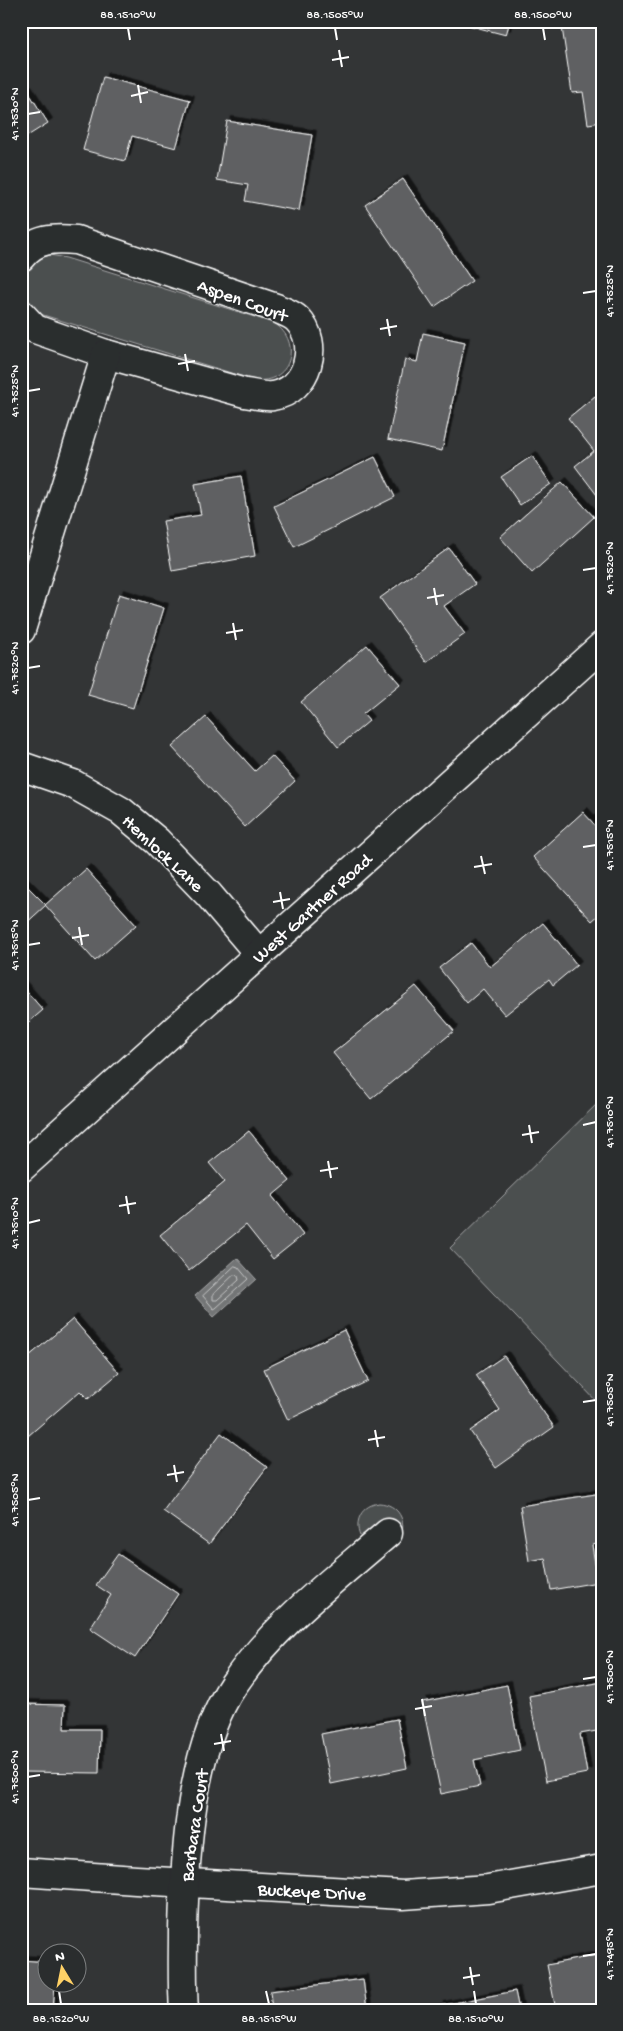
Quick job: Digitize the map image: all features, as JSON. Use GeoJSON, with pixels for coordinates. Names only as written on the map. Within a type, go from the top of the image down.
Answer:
{"type":"FeatureCollection","features":[{"type":"Feature","properties":{"kind":"street","name":"Aspen Court"},"geometry":{"type":"LineString","coordinates":[[21,257],[36,244],[48,239],[76,240],[276,308],[296,318],[306,333],[310,349],[308,364],[302,377],[290,388],[274,396],[245,393],[106,354],[36,329],[21,314]]}},
{"type":"Feature","properties":{"kind":"street"},"geometry":{"type":"LineString","coordinates":[[21,630],[106,354]]}},
{"type":"Feature","properties":{"kind":"street","name":"West Gartner Road"},"geometry":{"type":"LineString","coordinates":[[21,1168],[602,646]]}},
{"type":"Feature","properties":{"kind":"street","name":"Hemlock Lane"},"geometry":{"type":"LineString","coordinates":[[21,766],[73,784],[121,811],[157,840],[209,895],[259,954]]}},
{"type":"Feature","properties":{"kind":"street","name":"Barbara Court"},"geometry":{"type":"LineString","coordinates":[[184,2010],[182,1988],[184,1883],[196,1787],[210,1730],[234,1684],[266,1642],[296,1612],[388,1533]]}},
{"type":"Feature","properties":{"kind":"street","name":"Buckeye Drive"},"geometry":{"type":"LineString","coordinates":[[21,1872],[403,1895],[488,1889],[602,1869]]}},
{"type":"Feature","properties":{"kind":"shaded area"},"geometry":{"type":"Polygon","coordinates":[[[50,255],[66,258],[274,323],[283,331],[289,341],[289,361],[277,376],[266,380],[254,380],[40,314],[26,298],[22,281],[30,265],[38,259],[50,255]]]}},
{"type":"Feature","properties":{"kind":"shaded area"},"geometry":{"type":"Polygon","coordinates":[[[602,1099],[602,1407],[450,1248],[602,1099]]]}},
{"type":"Feature","properties":{"kind":"shaded area"},"geometry":{"type":"Polygon","coordinates":[[[379,1503],[391,1506],[400,1514],[403,1526],[400,1538],[364,1543],[358,1530],[359,1518],[366,1508],[379,1503]]]}},
{"type":"Feature","properties":{"kind":"water"},"geometry":{"type":"Polygon","coordinates":[[[237,1258],[256,1279],[214,1317],[195,1296],[237,1258]]]}},
{"type":"Feature","properties":{"kind":"building"},"geometry":{"type":"Polygon","coordinates":[[[452,21],[510,21],[506,35],[452,21]]]}},
{"type":"Feature","properties":{"kind":"building"},"geometry":{"type":"Polygon","coordinates":[[[561,21],[602,21],[602,122],[588,124],[583,92],[572,93],[561,21]]]}},
{"type":"Feature","properties":{"kind":"building"},"geometry":{"type":"Polygon","coordinates":[[[103,77],[190,100],[176,148],[132,136],[125,161],[83,150],[103,77]]]}},
{"type":"Feature","properties":{"kind":"building"},"geometry":{"type":"Polygon","coordinates":[[[27,90],[48,123],[21,140],[21,94],[27,90]]]}},
{"type":"Feature","properties":{"kind":"building"},"geometry":{"type":"Polygon","coordinates":[[[227,121],[312,135],[299,211],[245,201],[248,185],[217,180],[227,121]]]}},
{"type":"Feature","properties":{"kind":"building"},"geometry":{"type":"Polygon","coordinates":[[[403,179],[472,281],[434,307],[365,205],[403,179]]]}},
{"type":"Feature","properties":{"kind":"building"},"geometry":{"type":"Polygon","coordinates":[[[423,333],[465,342],[442,451],[388,439],[405,359],[417,362],[423,333]]]}},
{"type":"Feature","properties":{"kind":"building"},"geometry":{"type":"Polygon","coordinates":[[[595,396],[602,404],[602,497],[600,499],[575,466],[594,451],[568,418],[595,396]]]}},
{"type":"Feature","properties":{"kind":"building"},"geometry":{"type":"Polygon","coordinates":[[[532,456],[551,484],[520,505],[501,477],[532,456]]]}},
{"type":"Feature","properties":{"kind":"building"},"geometry":{"type":"Polygon","coordinates":[[[375,457],[395,497],[294,547],[274,506],[375,457]]]}},
{"type":"Feature","properties":{"kind":"building"},"geometry":{"type":"Polygon","coordinates":[[[241,476],[255,556],[172,571],[163,521],[201,515],[195,484],[241,476]]]}},
{"type":"Feature","properties":{"kind":"building"},"geometry":{"type":"Polygon","coordinates":[[[562,482],[594,517],[532,573],[500,537],[562,482]]]}},
{"type":"Feature","properties":{"kind":"building"},"geometry":{"type":"Polygon","coordinates":[[[449,548],[475,584],[444,606],[465,634],[426,662],[380,598],[449,548]]]}},
{"type":"Feature","properties":{"kind":"building"},"geometry":{"type":"Polygon","coordinates":[[[119,594],[164,608],[133,708],[88,695],[119,594]]]}},
{"type":"Feature","properties":{"kind":"building"},"geometry":{"type":"Polygon","coordinates":[[[367,645],[400,684],[363,714],[369,721],[338,747],[301,702],[367,645]]]}},
{"type":"Feature","properties":{"kind":"building"},"geometry":{"type":"Polygon","coordinates":[[[206,717],[255,771],[272,756],[295,781],[245,827],[172,747],[206,717]]]}},
{"type":"Feature","properties":{"kind":"building"},"geometry":{"type":"Polygon","coordinates":[[[583,812],[602,833],[602,912],[592,921],[533,857],[583,812]]]}},
{"type":"Feature","properties":{"kind":"building"},"geometry":{"type":"Polygon","coordinates":[[[86,869],[136,925],[95,961],[45,905],[86,869]]]}},
{"type":"Feature","properties":{"kind":"building"},"geometry":{"type":"Polygon","coordinates":[[[21,880],[46,905],[21,928],[21,880]]]}},
{"type":"Feature","properties":{"kind":"building"},"geometry":{"type":"Polygon","coordinates":[[[543,923],[577,965],[553,985],[549,979],[505,1015],[483,989],[467,1003],[439,968],[471,943],[490,967],[543,923]]]}},
{"type":"Feature","properties":{"kind":"building"},"geometry":{"type":"Polygon","coordinates":[[[21,985],[43,1010],[21,1029],[21,985]]]}},
{"type":"Feature","properties":{"kind":"building"},"geometry":{"type":"Polygon","coordinates":[[[416,986],[454,1031],[371,1099],[333,1053],[416,986]]]}},
{"type":"Feature","properties":{"kind":"building"},"geometry":{"type":"Polygon","coordinates":[[[249,1131],[290,1181],[272,1196],[303,1235],[273,1259],[246,1225],[189,1271],[160,1235],[225,1182],[209,1163],[249,1131]]]}},
{"type":"Feature","properties":{"kind":"building"},"geometry":{"type":"Polygon","coordinates":[[[73,1319],[119,1373],[88,1399],[80,1391],[21,1442],[21,1363],[73,1319]]]}},
{"type":"Feature","properties":{"kind":"building"},"geometry":{"type":"Polygon","coordinates":[[[344,1330],[368,1381],[288,1420],[264,1369],[344,1330]]]}},
{"type":"Feature","properties":{"kind":"building"},"geometry":{"type":"Polygon","coordinates":[[[504,1356],[554,1427],[496,1468],[470,1431],[500,1410],[476,1375],[504,1356]]]}},
{"type":"Feature","properties":{"kind":"building"},"geometry":{"type":"Polygon","coordinates":[[[221,1433],[267,1467],[209,1544],[163,1511],[221,1433]]]}},
{"type":"Feature","properties":{"kind":"building"},"geometry":{"type":"Polygon","coordinates":[[[602,1493],[602,1543],[592,1545],[598,1582],[551,1590],[545,1558],[529,1561],[520,1506],[602,1493]]]}},
{"type":"Feature","properties":{"kind":"building"},"geometry":{"type":"Polygon","coordinates":[[[118,1554],[178,1594],[135,1658],[90,1628],[111,1595],[96,1585],[118,1554]]]}},
{"type":"Feature","properties":{"kind":"building"},"geometry":{"type":"Polygon","coordinates":[[[602,1682],[602,1730],[580,1734],[587,1773],[546,1781],[529,1696],[602,1682]]]}},
{"type":"Feature","properties":{"kind":"building"},"geometry":{"type":"Polygon","coordinates":[[[507,1685],[520,1750],[474,1760],[480,1786],[441,1794],[422,1702],[507,1685]]]}},
{"type":"Feature","properties":{"kind":"building"},"geometry":{"type":"Polygon","coordinates":[[[21,1704],[65,1705],[64,1729],[100,1729],[99,1773],[21,1772],[21,1704]]]}},
{"type":"Feature","properties":{"kind":"building"},"geometry":{"type":"Polygon","coordinates":[[[397,1719],[407,1768],[331,1784],[321,1734],[397,1719]]]}},
{"type":"Feature","properties":{"kind":"building"},"geometry":{"type":"Polygon","coordinates":[[[602,1954],[602,2005],[577,2010],[556,2010],[547,1965],[602,1954]]]}},
{"type":"Feature","properties":{"kind":"building"},"geometry":{"type":"Polygon","coordinates":[[[21,1960],[38,1961],[38,1994],[54,1994],[53,2010],[21,2008],[21,1960]]]}},
{"type":"Feature","properties":{"kind":"building"},"geometry":{"type":"Polygon","coordinates":[[[363,1979],[367,2010],[272,2010],[270,1991],[363,1979]]]}},
{"type":"Feature","properties":{"kind":"building"},"geometry":{"type":"Polygon","coordinates":[[[515,1991],[519,2010],[440,2010],[439,2006],[515,1991]]]}}]}
